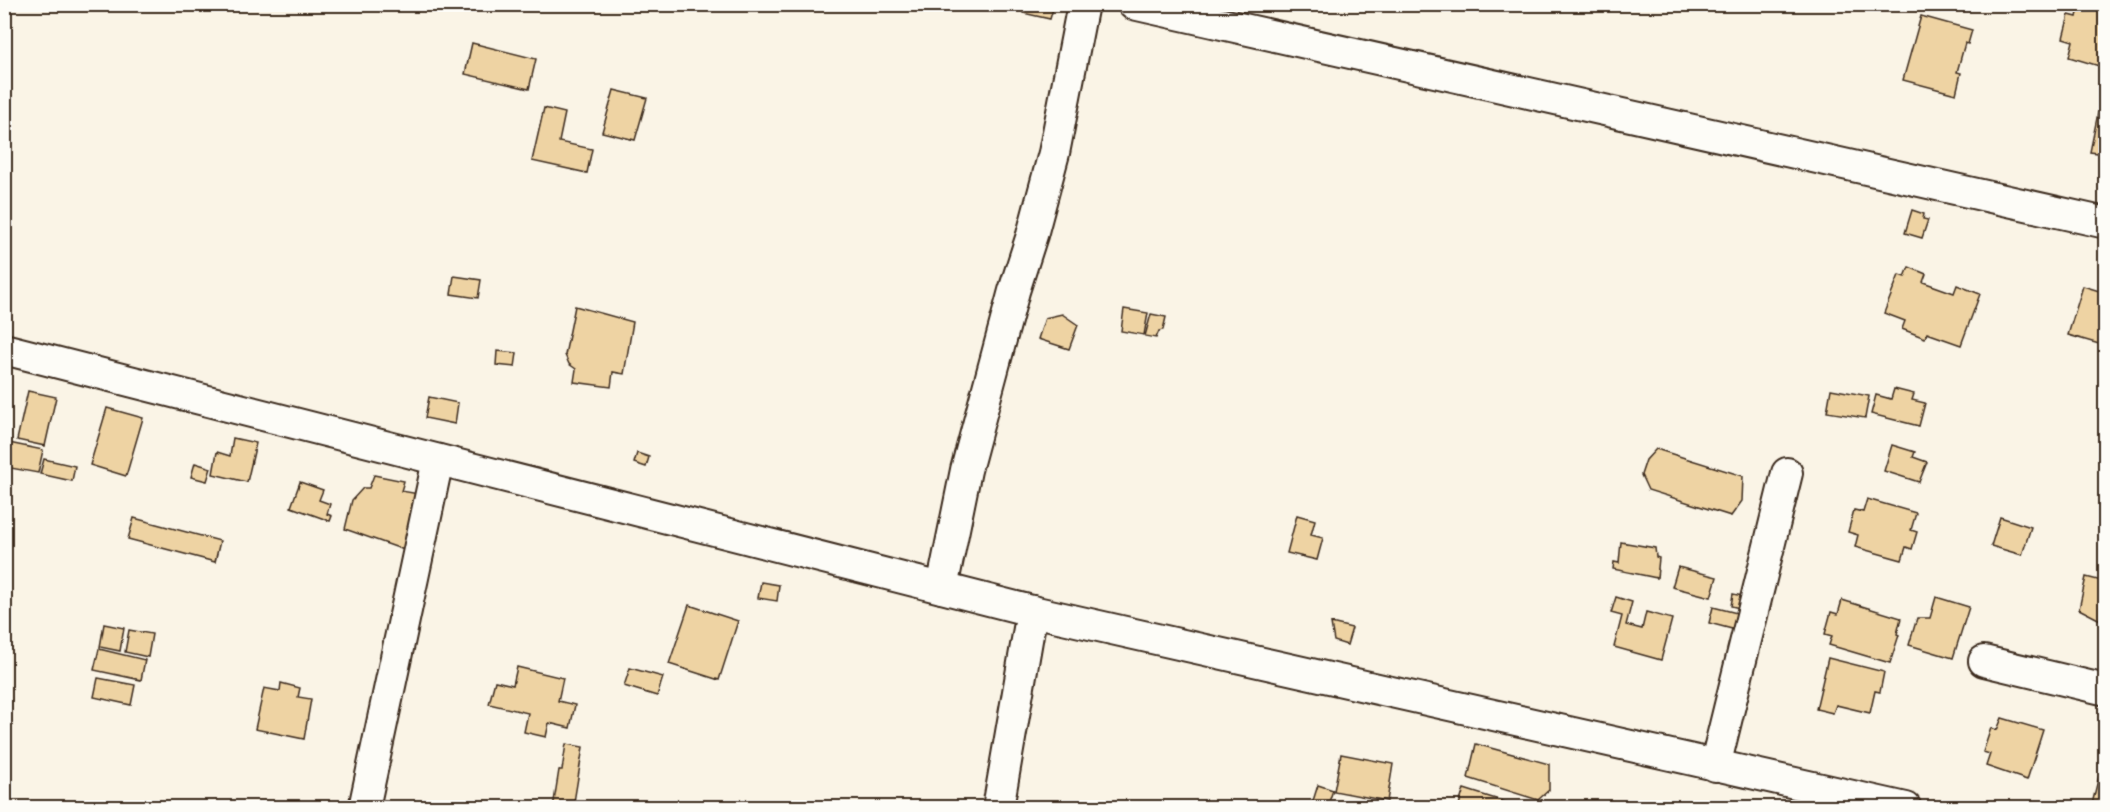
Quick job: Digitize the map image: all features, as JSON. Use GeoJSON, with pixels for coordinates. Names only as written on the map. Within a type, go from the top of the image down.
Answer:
{"type":"FeatureCollection","features":[{"type":"Feature","properties":{"kind":"street"},"geometry":{"type":"LineString","coordinates":[[942,588],[966,470],[1054,153],[1083,4]]}},
{"type":"Feature","properties":{"kind":"street"},"geometry":{"type":"LineString","coordinates":[[1133,4],[2106,223]]}},
{"type":"Feature","properties":{"kind":"street"},"geometry":{"type":"LineString","coordinates":[[4,350],[1032,611],[1906,807]]}},
{"type":"Feature","properties":{"kind":"street"},"geometry":{"type":"LineString","coordinates":[[364,807],[438,460]]}},
{"type":"Feature","properties":{"kind":"street"},"geometry":{"type":"LineString","coordinates":[[1715,766],[1787,473]]}},
{"type":"Feature","properties":{"kind":"street"},"geometry":{"type":"LineString","coordinates":[[998,807],[1032,611]]}},
{"type":"Feature","properties":{"kind":"street"},"geometry":{"type":"LineString","coordinates":[[1984,661],[2106,690]]}},
{"type":"Feature","properties":{"kind":"building"},"geometry":{"type":"Polygon","coordinates":[[[1025,4],[1054,5],[1050,19],[1023,13],[1025,4]]]}},
{"type":"Feature","properties":{"kind":"building"},"geometry":{"type":"Polygon","coordinates":[[[2080,4],[2106,11],[2106,68],[2069,57],[2073,41],[2063,38],[2069,15],[2077,17],[2080,4]]]}},
{"type":"Feature","properties":{"kind":"building"},"geometry":{"type":"Polygon","coordinates":[[[1921,16],[1972,30],[1968,44],[1965,43],[1957,72],[1961,73],[1956,94],[1903,80],[1921,16]]]}},
{"type":"Feature","properties":{"kind":"building"},"geometry":{"type":"Polygon","coordinates":[[[472,43],[536,59],[529,89],[465,74],[472,43]]]}},
{"type":"Feature","properties":{"kind":"building"},"geometry":{"type":"Polygon","coordinates":[[[614,90],[647,98],[635,140],[602,132],[614,90]]]}},
{"type":"Feature","properties":{"kind":"building"},"geometry":{"type":"Polygon","coordinates":[[[544,108],[565,113],[559,142],[592,149],[587,173],[532,161],[544,108]]]}},
{"type":"Feature","properties":{"kind":"building"},"geometry":{"type":"Polygon","coordinates":[[[2098,113],[2106,114],[2106,154],[2090,152],[2098,113]]]}},
{"type":"Feature","properties":{"kind":"building"},"geometry":{"type":"Polygon","coordinates":[[[1912,210],[1924,214],[1923,219],[1928,220],[1922,238],[1905,233],[1912,210]]]}},
{"type":"Feature","properties":{"kind":"building"},"geometry":{"type":"Polygon","coordinates":[[[1909,267],[1926,274],[1923,282],[1954,293],[1957,285],[1980,294],[1961,345],[1927,333],[1925,338],[1902,329],[1905,321],[1884,313],[1899,275],[1905,277],[1909,267]]]}},
{"type":"Feature","properties":{"kind":"building"},"geometry":{"type":"Polygon","coordinates":[[[454,276],[481,280],[478,298],[451,294],[454,276]]]}},
{"type":"Feature","properties":{"kind":"building"},"geometry":{"type":"Polygon","coordinates":[[[2083,286],[2106,293],[2106,346],[2068,335],[2083,286]]]}},
{"type":"Feature","properties":{"kind":"building"},"geometry":{"type":"Polygon","coordinates":[[[575,306],[633,322],[624,374],[613,372],[611,387],[574,382],[576,369],[569,364],[565,355],[575,306]]]}},
{"type":"Feature","properties":{"kind":"building"},"geometry":{"type":"Polygon","coordinates":[[[1124,309],[1148,313],[1144,335],[1121,331],[1124,309]]]}},
{"type":"Feature","properties":{"kind":"building"},"geometry":{"type":"Polygon","coordinates":[[[1062,314],[1078,325],[1069,349],[1038,339],[1045,318],[1062,314]]]}},
{"type":"Feature","properties":{"kind":"building"},"geometry":{"type":"Polygon","coordinates":[[[1151,314],[1166,317],[1163,330],[1159,331],[1156,338],[1145,336],[1151,314]]]}},
{"type":"Feature","properties":{"kind":"building"},"geometry":{"type":"Polygon","coordinates":[[[497,351],[517,353],[515,367],[496,365],[497,351]]]}},
{"type":"Feature","properties":{"kind":"building"},"geometry":{"type":"Polygon","coordinates":[[[1831,389],[1869,396],[1865,418],[1827,412],[1831,389]]]}},
{"type":"Feature","properties":{"kind":"building"},"geometry":{"type":"Polygon","coordinates":[[[1894,389],[1914,394],[1912,400],[1925,403],[1919,426],[1871,414],[1876,395],[1891,399],[1894,389]]]}},
{"type":"Feature","properties":{"kind":"building"},"geometry":{"type":"Polygon","coordinates":[[[28,391],[56,397],[45,446],[17,440],[28,391]]]}},
{"type":"Feature","properties":{"kind":"building"},"geometry":{"type":"Polygon","coordinates":[[[429,397],[458,403],[455,424],[425,418],[429,397]]]}},
{"type":"Feature","properties":{"kind":"building"},"geometry":{"type":"Polygon","coordinates":[[[107,408],[143,418],[126,476],[90,465],[107,408]]]}},
{"type":"Feature","properties":{"kind":"building"},"geometry":{"type":"Polygon","coordinates":[[[233,438],[256,443],[247,482],[213,474],[217,452],[230,456],[233,438]]]}},
{"type":"Feature","properties":{"kind":"building"},"geometry":{"type":"Polygon","coordinates":[[[9,443],[43,450],[38,473],[5,467],[9,443]]]}},
{"type":"Feature","properties":{"kind":"building"},"geometry":{"type":"Polygon","coordinates":[[[1892,445],[1915,452],[1913,457],[1927,462],[1919,482],[1884,471],[1892,445]]]}},
{"type":"Feature","properties":{"kind":"building"},"geometry":{"type":"Polygon","coordinates":[[[1656,449],[1743,476],[1742,501],[1731,516],[1648,490],[1641,475],[1646,460],[1656,449]]]}},
{"type":"Feature","properties":{"kind":"building"},"geometry":{"type":"Polygon","coordinates":[[[637,453],[649,457],[646,467],[634,463],[637,453]]]}},
{"type":"Feature","properties":{"kind":"building"},"geometry":{"type":"Polygon","coordinates":[[[44,459],[75,466],[72,481],[40,474],[44,459]]]}},
{"type":"Feature","properties":{"kind":"building"},"geometry":{"type":"Polygon","coordinates":[[[195,463],[211,468],[207,481],[191,477],[195,463]]]}},
{"type":"Feature","properties":{"kind":"building"},"geometry":{"type":"Polygon","coordinates":[[[374,475],[404,481],[401,491],[425,495],[407,551],[345,529],[352,500],[363,488],[369,488],[374,475]]]}},
{"type":"Feature","properties":{"kind":"building"},"geometry":{"type":"Polygon","coordinates":[[[300,482],[323,490],[319,500],[330,504],[327,514],[332,516],[330,521],[291,507],[300,482]]]}},
{"type":"Feature","properties":{"kind":"building"},"geometry":{"type":"Polygon","coordinates":[[[1867,499],[1916,513],[1911,530],[1917,532],[1912,549],[1906,547],[1902,560],[1855,547],[1858,535],[1848,532],[1854,510],[1863,512],[1867,499]]]}},
{"type":"Feature","properties":{"kind":"building"},"geometry":{"type":"Polygon","coordinates":[[[1297,515],[1315,520],[1311,535],[1323,538],[1317,560],[1287,553],[1297,515]]]}},
{"type":"Feature","properties":{"kind":"building"},"geometry":{"type":"Polygon","coordinates":[[[2000,517],[2031,527],[2022,555],[1991,546],[2000,517]]]}},
{"type":"Feature","properties":{"kind":"building"},"geometry":{"type":"Polygon","coordinates":[[[134,518],[220,541],[215,562],[128,539],[134,518]]]}},
{"type":"Feature","properties":{"kind":"building"},"geometry":{"type":"Polygon","coordinates":[[[1621,542],[1655,548],[1656,557],[1659,558],[1657,578],[1613,569],[1614,562],[1619,563],[1621,542]]]}},
{"type":"Feature","properties":{"kind":"building"},"geometry":{"type":"Polygon","coordinates":[[[1678,567],[1717,577],[1711,597],[1672,587],[1678,567]]]}},
{"type":"Feature","properties":{"kind":"building"},"geometry":{"type":"Polygon","coordinates":[[[2086,577],[2106,582],[2106,623],[2079,609],[2086,577]]]}},
{"type":"Feature","properties":{"kind":"building"},"geometry":{"type":"Polygon","coordinates":[[[761,582],[779,585],[777,601],[758,598],[761,582]]]}},
{"type":"Feature","properties":{"kind":"building"},"geometry":{"type":"Polygon","coordinates":[[[1733,594],[1743,596],[1740,608],[1731,606],[1733,594]]]}},
{"type":"Feature","properties":{"kind":"building"},"geometry":{"type":"Polygon","coordinates":[[[1616,597],[1632,602],[1626,625],[1642,629],[1646,612],[1672,619],[1661,660],[1614,647],[1622,616],[1611,613],[1616,597]]]}},
{"type":"Feature","properties":{"kind":"building"},"geometry":{"type":"Polygon","coordinates":[[[1936,597],[1969,607],[1953,658],[1909,645],[1917,618],[1930,618],[1936,597]]]}},
{"type":"Feature","properties":{"kind":"building"},"geometry":{"type":"Polygon","coordinates":[[[1842,600],[1901,618],[1897,634],[1899,635],[1890,663],[1829,645],[1832,636],[1825,634],[1831,612],[1838,614],[1842,600]]]}},
{"type":"Feature","properties":{"kind":"building"},"geometry":{"type":"Polygon","coordinates":[[[689,605],[738,621],[719,680],[669,664],[689,605]]]}},
{"type":"Feature","properties":{"kind":"building"},"geometry":{"type":"Polygon","coordinates":[[[1713,607],[1741,614],[1736,630],[1709,623],[1713,607]]]}},
{"type":"Feature","properties":{"kind":"building"},"geometry":{"type":"Polygon","coordinates":[[[1331,623],[1352,628],[1347,645],[1334,641],[1331,623]]]}},
{"type":"Feature","properties":{"kind":"building"},"geometry":{"type":"Polygon","coordinates":[[[104,624],[124,628],[120,651],[100,647],[104,624]]]}},
{"type":"Feature","properties":{"kind":"building"},"geometry":{"type":"Polygon","coordinates":[[[129,630],[152,634],[148,657],[125,652],[129,630]]]}},
{"type":"Feature","properties":{"kind":"building"},"geometry":{"type":"Polygon","coordinates":[[[99,649],[145,660],[141,680],[94,670],[99,649]]]}},
{"type":"Feature","properties":{"kind":"building"},"geometry":{"type":"Polygon","coordinates":[[[1828,658],[1884,672],[1880,692],[1875,691],[1870,713],[1836,705],[1833,713],[1816,709],[1828,658]]]}},
{"type":"Feature","properties":{"kind":"building"},"geometry":{"type":"Polygon","coordinates":[[[517,667],[563,678],[558,701],[575,705],[570,728],[549,723],[546,737],[524,732],[528,713],[489,704],[495,681],[513,685],[517,667]]]}},
{"type":"Feature","properties":{"kind":"building"},"geometry":{"type":"Polygon","coordinates":[[[630,668],[663,677],[657,696],[624,686],[630,668]]]}},
{"type":"Feature","properties":{"kind":"building"},"geometry":{"type":"Polygon","coordinates":[[[98,678],[135,685],[131,705],[94,697],[98,678]]]}},
{"type":"Feature","properties":{"kind":"building"},"geometry":{"type":"Polygon","coordinates":[[[281,683],[300,688],[298,697],[311,699],[304,739],[255,729],[264,688],[280,691],[281,683]]]}},
{"type":"Feature","properties":{"kind":"building"},"geometry":{"type":"Polygon","coordinates":[[[2002,718],[2043,730],[2027,780],[1986,766],[1990,754],[1983,752],[1991,728],[1997,730],[2002,718]]]}},
{"type":"Feature","properties":{"kind":"building"},"geometry":{"type":"Polygon","coordinates":[[[566,744],[583,747],[573,808],[553,808],[559,770],[562,770],[566,744]]]}},
{"type":"Feature","properties":{"kind":"building"},"geometry":{"type":"Polygon","coordinates":[[[1476,744],[1549,764],[1549,790],[1538,800],[1468,778],[1476,744]]]}},
{"type":"Feature","properties":{"kind":"building"},"geometry":{"type":"Polygon","coordinates":[[[1341,754],[1393,764],[1387,801],[1334,791],[1341,754]]]}},
{"type":"Feature","properties":{"kind":"building"},"geometry":{"type":"Polygon","coordinates":[[[2106,765],[2106,808],[2091,808],[2099,776],[2103,777],[2106,765]]]}},
{"type":"Feature","properties":{"kind":"building"},"geometry":{"type":"Polygon","coordinates":[[[1318,785],[1333,790],[1327,808],[1312,804],[1318,785]]]}},
{"type":"Feature","properties":{"kind":"building"},"geometry":{"type":"Polygon","coordinates":[[[1464,789],[1515,805],[1524,808],[1458,808],[1464,789]]]}}]}
